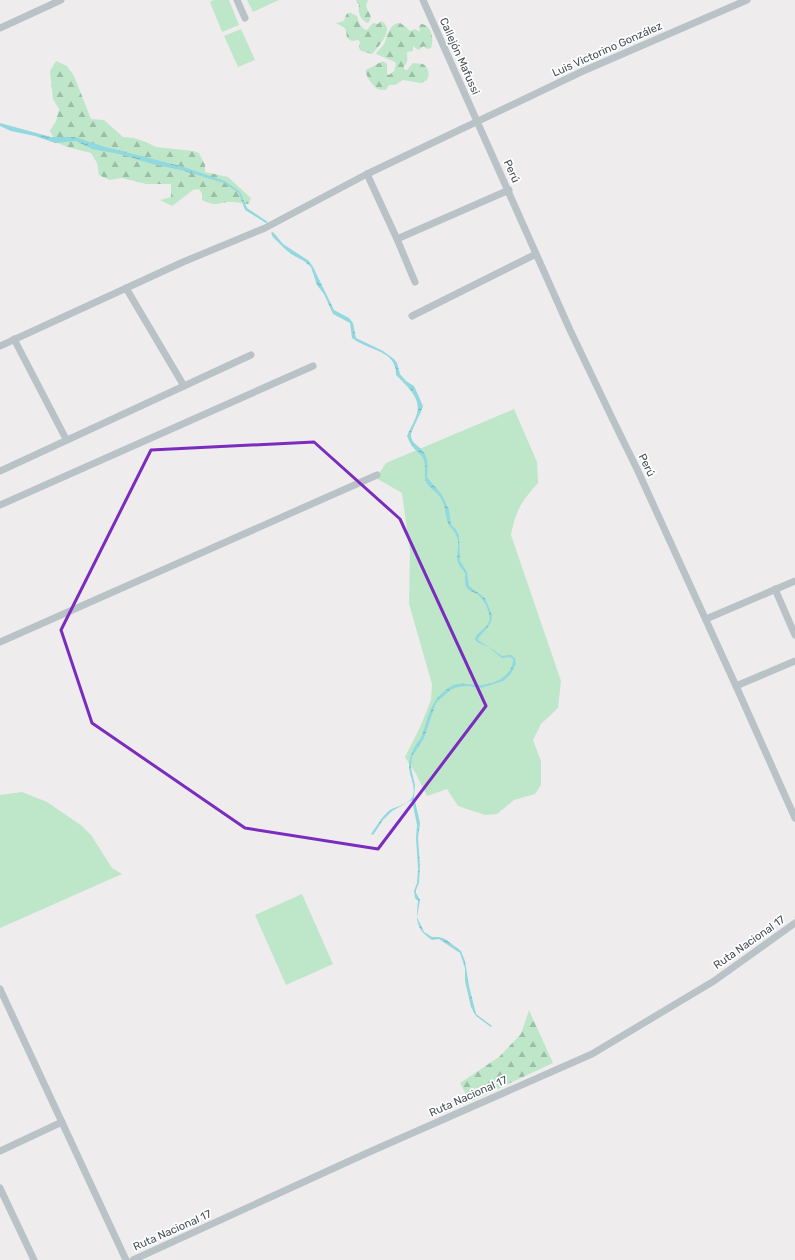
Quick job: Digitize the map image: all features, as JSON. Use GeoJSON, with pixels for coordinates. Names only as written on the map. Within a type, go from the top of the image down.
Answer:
{"type":"FeatureCollection","features":[{"type":"Feature","properties":{"kind":"street"},"geometry":{"type":"LineString","coordinates":[[0,28],[61,0]]}},
{"type":"Feature","properties":{"kind":"street"},"geometry":{"type":"LineString","coordinates":[[237,0],[245,18]]}},
{"type":"Feature","properties":{"kind":"street","name":"Callejón Mafussi"},"geometry":{"type":"LineString","coordinates":[[423,0],[477,122]]}},
{"type":"Feature","properties":{"kind":"street","name":"Luis Victorino González"},"geometry":{"type":"LineString","coordinates":[[0,346],[183,262],[265,228],[367,174],[581,72],[747,0]]}},
{"type":"Feature","properties":{"kind":"street","name":"Perú"},"geometry":{"type":"LineString","coordinates":[[477,122],[509,190],[536,254],[706,619],[795,818]]}},
{"type":"Feature","properties":{"kind":"street"},"geometry":{"type":"LineString","coordinates":[[367,174],[415,282]]}},
{"type":"Feature","properties":{"kind":"street"},"geometry":{"type":"LineString","coordinates":[[397,239],[509,190]]}},
{"type":"Feature","properties":{"kind":"street"},"geometry":{"type":"LineString","coordinates":[[412,316],[536,254]]}},
{"type":"Feature","properties":{"kind":"street"},"geometry":{"type":"LineString","coordinates":[[126,288],[184,386]]}},
{"type":"Feature","properties":{"kind":"street"},"geometry":{"type":"LineString","coordinates":[[14,339],[66,439]]}},
{"type":"Feature","properties":{"kind":"street"},"geometry":{"type":"LineString","coordinates":[[0,471],[66,439],[251,356]]}},
{"type":"Feature","properties":{"kind":"street"},"geometry":{"type":"LineString","coordinates":[[0,505],[314,366]]}},
{"type":"Feature","properties":{"kind":"street"},"geometry":{"type":"LineString","coordinates":[[0,642],[377,475]]}},
{"type":"Feature","properties":{"kind":"street"},"geometry":{"type":"LineString","coordinates":[[706,619],[795,580]]}},
{"type":"Feature","properties":{"kind":"street"},"geometry":{"type":"LineString","coordinates":[[775,589],[795,634]]}},
{"type":"Feature","properties":{"kind":"street"},"geometry":{"type":"LineString","coordinates":[[736,686],[795,661]]}},
{"type":"Feature","properties":{"kind":"street","name":"Ruta Nacional 17"},"geometry":{"type":"LineString","coordinates":[[133,1260],[367,1152],[592,1054],[714,981],[795,923]]}},
{"type":"Feature","properties":{"kind":"street"},"geometry":{"type":"LineString","coordinates":[[0,989],[3,1003],[62,1122],[126,1260]]}},
{"type":"Feature","properties":{"kind":"street"},"geometry":{"type":"LineString","coordinates":[[0,1151],[62,1122]]}},
{"type":"Feature","properties":{"kind":"street"},"geometry":{"type":"LineString","coordinates":[[0,1188],[34,1260]]}},
{"type":"Feature","properties":{"kind":"highlighted area"},"geometry":{"type":"Polygon","coordinates":[[[314,442],[400,519],[486,706],[378,849],[245,828],[92,723],[61,630],[151,450],[314,442]]]}},
{"type":"Feature","properties":{"kind":"green space"},"geometry":{"type":"Polygon","coordinates":[[[214,0],[229,0],[239,25],[222,32],[210,2],[214,0]]]}},
{"type":"Feature","properties":{"kind":"green space"},"geometry":{"type":"Polygon","coordinates":[[[247,0],[279,0],[253,12],[247,0]]]}},
{"type":"Feature","properties":{"kind":"green space"},"geometry":{"type":"Polygon","coordinates":[[[356,0],[368,0],[366,6],[371,16],[368,23],[360,16],[359,5],[356,0]]]}},
{"type":"Feature","properties":{"kind":"green space"},"geometry":{"type":"Polygon","coordinates":[[[348,13],[357,16],[360,25],[367,30],[373,23],[378,24],[381,21],[385,24],[387,32],[385,37],[372,54],[361,51],[359,48],[360,42],[358,40],[352,41],[347,38],[345,29],[336,23],[344,21],[348,13]]]}},
{"type":"Feature","properties":{"kind":"green space"},"geometry":{"type":"Polygon","coordinates":[[[400,23],[410,31],[415,29],[420,32],[419,26],[421,24],[428,27],[430,30],[432,37],[431,48],[427,49],[424,46],[418,50],[413,46],[413,51],[407,52],[407,61],[404,66],[404,69],[407,70],[413,63],[423,64],[429,73],[428,78],[421,83],[403,80],[395,85],[389,85],[386,90],[381,90],[376,88],[369,80],[366,70],[383,61],[387,64],[387,74],[389,75],[394,71],[396,64],[395,62],[376,54],[384,44],[393,25],[400,23]]]}},
{"type":"Feature","properties":{"kind":"green space"},"geometry":{"type":"Polygon","coordinates":[[[241,29],[255,60],[238,67],[224,36],[241,29]]]}},
{"type":"Feature","properties":{"kind":"green space"},"geometry":{"type":"Polygon","coordinates":[[[56,61],[67,66],[74,76],[91,119],[104,120],[123,137],[134,138],[156,147],[199,153],[205,165],[205,172],[228,177],[251,198],[249,204],[228,202],[211,204],[202,200],[202,194],[199,189],[193,190],[172,206],[160,200],[171,197],[171,184],[146,184],[122,178],[109,180],[99,175],[97,163],[91,153],[67,147],[56,142],[50,131],[56,121],[59,109],[53,99],[50,71],[56,61]]]}},
{"type":"Feature","properties":{"kind":"green space"},"geometry":{"type":"Polygon","coordinates":[[[514,409],[537,462],[538,483],[520,507],[511,535],[561,681],[558,708],[541,724],[533,740],[541,761],[541,785],[535,794],[514,800],[497,814],[485,815],[458,806],[447,789],[427,796],[416,774],[405,757],[421,725],[431,700],[432,684],[409,604],[410,551],[402,493],[376,478],[386,463],[514,409]]]}},
{"type":"Feature","properties":{"kind":"green space"},"geometry":{"type":"Polygon","coordinates":[[[22,792],[47,802],[82,826],[91,835],[112,868],[122,874],[0,928],[0,795],[22,792]]]}},
{"type":"Feature","properties":{"kind":"green space"},"geometry":{"type":"Polygon","coordinates":[[[302,894],[333,964],[286,985],[255,915],[302,894]]]}},
{"type":"Feature","properties":{"kind":"green space"},"geometry":{"type":"Polygon","coordinates":[[[529,1010],[553,1063],[472,1101],[468,1098],[460,1083],[499,1057],[521,1034],[529,1010]]]}},
{"type":"Feature","properties":{"kind":"water"},"geometry":{"type":"Polygon","coordinates":[[[0,123],[51,137],[75,137],[102,146],[184,167],[222,180],[240,192],[247,208],[268,222],[266,223],[245,210],[239,193],[224,183],[119,154],[92,149],[76,141],[55,143],[35,136],[11,131],[0,126],[0,123]]]}},
{"type":"Feature","properties":{"kind":"water"},"geometry":{"type":"Polygon","coordinates":[[[273,232],[283,244],[309,261],[334,310],[349,318],[353,323],[356,338],[383,351],[394,359],[397,363],[400,374],[406,381],[414,386],[423,406],[413,429],[411,438],[426,456],[428,467],[427,477],[442,495],[449,510],[451,525],[455,528],[459,535],[460,561],[467,572],[469,586],[485,598],[492,615],[491,622],[478,640],[502,656],[511,655],[515,658],[516,664],[510,675],[503,681],[481,688],[468,686],[458,687],[450,690],[436,703],[424,738],[412,757],[411,768],[415,785],[414,797],[420,823],[418,838],[420,865],[419,883],[416,893],[420,900],[417,917],[418,901],[415,898],[414,891],[417,883],[418,869],[416,838],[417,825],[412,800],[392,811],[383,820],[373,835],[371,834],[387,812],[406,803],[413,796],[414,788],[409,766],[410,757],[422,736],[431,710],[439,696],[453,685],[481,685],[497,681],[510,670],[513,659],[510,657],[502,658],[488,647],[477,642],[475,639],[489,622],[490,619],[487,607],[477,594],[470,591],[466,586],[465,572],[460,567],[457,557],[457,538],[447,520],[442,500],[426,482],[425,464],[423,458],[412,446],[407,436],[417,412],[418,406],[414,395],[396,375],[392,360],[381,352],[352,338],[350,323],[333,314],[324,294],[317,285],[311,267],[284,248],[273,237],[271,233],[273,232]]]}},
{"type":"Feature","properties":{"kind":"water"},"geometry":{"type":"Polygon","coordinates":[[[417,917],[424,932],[432,937],[445,939],[461,951],[465,961],[476,1014],[492,1026],[491,1027],[476,1016],[471,1007],[465,981],[465,968],[460,953],[439,939],[432,940],[426,936],[420,928],[417,917]]]}}]}
